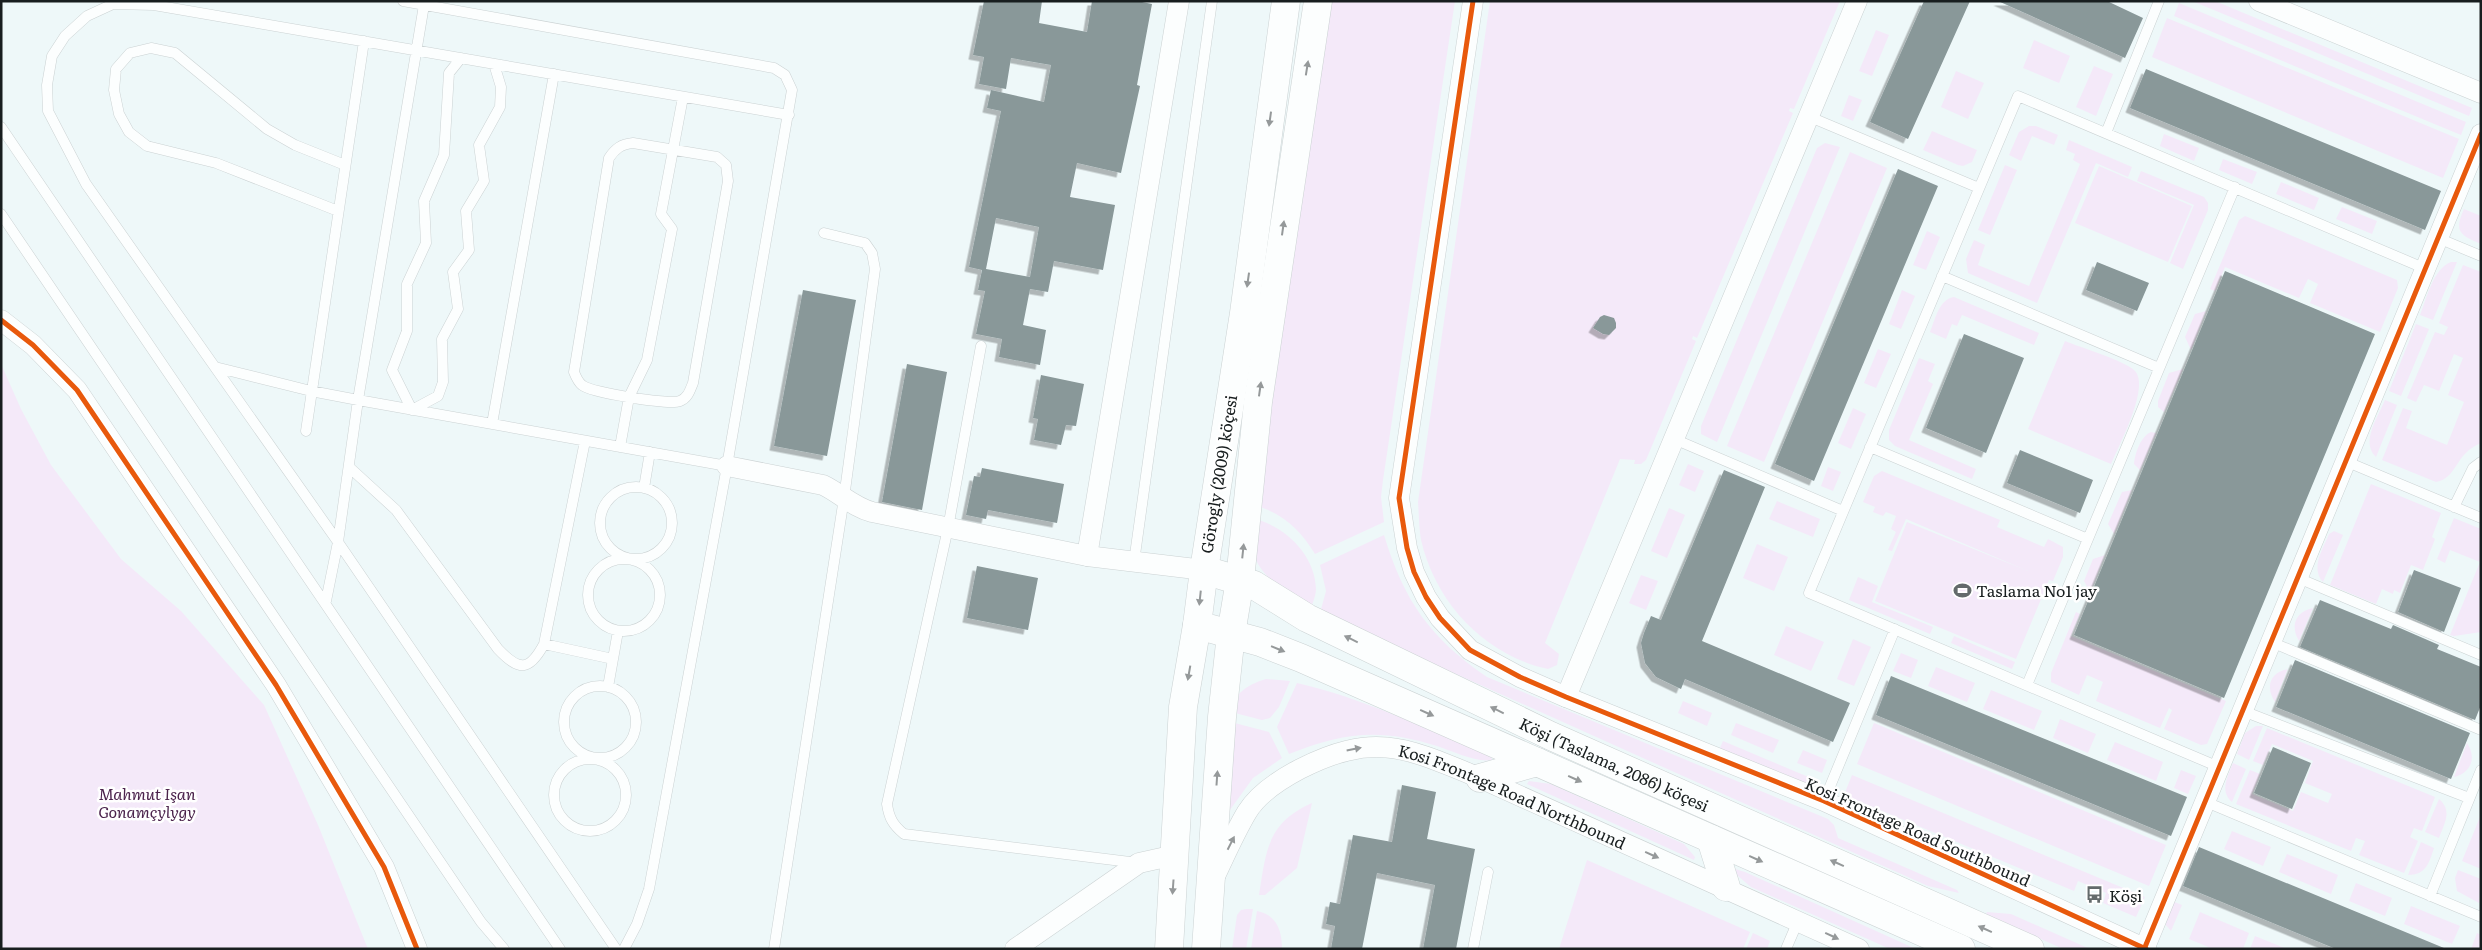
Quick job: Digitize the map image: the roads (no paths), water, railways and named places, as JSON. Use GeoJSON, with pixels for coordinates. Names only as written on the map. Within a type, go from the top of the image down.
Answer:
{"type":"FeatureCollection","features":[{"type":"Feature","properties":{"kind":"main road","name":"Görogly (2009) köçesi"},"geometry":{"type":"LineString","coordinates":[[1170,949],[1170,918],[1183,707],[1198,625],[1204,570],[1244,313],[1286,1]]}},
{"type":"Feature","properties":{"kind":"main road","name":"Görogly (2009) köçesi"},"geometry":{"type":"LineString","coordinates":[[1206,949],[1222,716],[1231,634],[1240,580],[1258,402],[1318,1]]}},
{"type":"Feature","properties":{"kind":"main road","name":"Köşi (Taslama, 2086) köçesi"},"geometry":{"type":"LineString","coordinates":[[1204,570],[1254,585],[1300,615],[1551,736],[2030,949]]}},
{"type":"Feature","properties":{"kind":"main road","name":"Köşi (Taslama, 2086) köçesi"},"geometry":{"type":"LineString","coordinates":[[1198,625],[1260,642],[1301,658],[1961,949]]}},
{"type":"Feature","properties":{"kind":"main road"},"geometry":{"type":"LineString","coordinates":[[1480,778],[1537,762]]}},
{"type":"Feature","properties":{"kind":"main road"},"geometry":{"type":"LineString","coordinates":[[1711,839],[1726,887]]}},
{"type":"Feature","properties":{"kind":"main road"},"geometry":{"type":"LineString","coordinates":[[1152,949],[1170,918]]}},
{"type":"Feature","properties":{"kind":"street"},"geometry":{"type":"LineString","coordinates":[[1087,556],[1179,1]]}},
{"type":"Feature","properties":{"kind":"street","name":"Kosi Frontage Road Southbound"},"geometry":{"type":"LineString","coordinates":[[1473,1],[1399,498],[1414,572],[1426,597],[1455,637],[1470,650],[1496,664],[1566,698],[1824,801],[2146,948]]}},
{"type":"Feature","properties":{"kind":"street"},"geometry":{"type":"LineString","coordinates":[[1566,698],[1857,1]]}},
{"type":"Feature","properties":{"kind":"street"},"geometry":{"type":"LineString","coordinates":[[2259,1],[2481,93]]}},
{"type":"Feature","properties":{"kind":"street"},"geometry":{"type":"LineString","coordinates":[[2146,948],[2481,134]]}},
{"type":"Feature","properties":{"kind":"street"},"geometry":{"type":"LineString","coordinates":[[1,320],[33,345],[77,390],[276,685],[384,867],[417,949]]}},
{"type":"Feature","properties":{"kind":"street"},"geometry":{"type":"LineString","coordinates":[[727,466],[823,485],[858,508],[948,528],[1087,556],[1204,570]]}},
{"type":"Feature","properties":{"kind":"street","name":"Kosi Frontage Road Northbound"},"geometry":{"type":"LineString","coordinates":[[1209,887],[1248,810],[1268,789],[1293,772],[1325,756],[1354,748],[1378,745],[1420,753],[1480,778],[1726,887],[1859,949]]}},
{"type":"Feature","properties":{"kind":"street"},"geometry":{"type":"LineString","coordinates":[[1015,949],[1139,863],[1175,855]]}},
{"type":"Feature","properties":{"kind":"lane"},"geometry":{"type":"LineString","coordinates":[[403,1],[774,68],[785,76],[792,90],[727,466],[650,889],[637,924],[624,949]]}},
{"type":"Feature","properties":{"kind":"lane"},"geometry":{"type":"LineString","coordinates":[[1134,562],[1212,1]]}},
{"type":"Feature","properties":{"kind":"lane"},"geometry":{"type":"LineString","coordinates":[[2106,133],[2159,1]]}},
{"type":"Feature","properties":{"kind":"lane"},"geometry":{"type":"LineString","coordinates":[[616,949],[338,542],[86,184],[48,111],[47,84],[52,56],[65,36],[88,16],[113,4],[154,5],[789,115]]}},
{"type":"Feature","properties":{"kind":"lane"},"geometry":{"type":"LineString","coordinates":[[326,602],[338,542],[358,400],[424,5]]}},
{"type":"Feature","properties":{"kind":"lane"},"geometry":{"type":"LineString","coordinates":[[306,430],[364,41]]}},
{"type":"Feature","properties":{"kind":"lane"},"geometry":{"type":"LineString","coordinates":[[338,211],[216,163],[147,146],[129,132],[119,114],[114,90],[116,69],[130,53],[151,48],[175,53],[267,129],[295,144],[345,165]]}},
{"type":"Feature","properties":{"kind":"lane"},"geometry":{"type":"LineString","coordinates":[[412,410],[392,370],[407,331],[408,284],[426,244],[424,201],[444,156],[449,73],[461,58]]}},
{"type":"Feature","properties":{"kind":"lane"},"geometry":{"type":"LineString","coordinates":[[412,410],[438,396],[443,382],[442,339],[458,309],[453,272],[469,250],[466,211],[484,182],[479,145],[500,106],[501,87],[494,64]]}},
{"type":"Feature","properties":{"kind":"lane"},"geometry":{"type":"LineString","coordinates":[[492,424],[554,74]]}},
{"type":"Feature","properties":{"kind":"lane"},"geometry":{"type":"LineString","coordinates":[[2219,767],[1809,593],[1843,511],[2018,96],[2426,269]]}},
{"type":"Feature","properties":{"kind":"lane"},"geometry":{"type":"LineString","coordinates":[[620,447],[629,398],[647,360],[672,229],[661,214],[683,97]]}},
{"type":"Feature","properties":{"kind":"lane"},"geometry":{"type":"LineString","coordinates":[[1810,117],[1979,188]]}},
{"type":"Feature","properties":{"kind":"lane"},"geometry":{"type":"LineString","coordinates":[[1,127],[326,602],[560,949]]}},
{"type":"Feature","properties":{"kind":"lane"},"geometry":{"type":"LineString","coordinates":[[633,143],[717,157],[726,165],[728,181],[693,383],[689,393],[683,400],[674,402],[629,398],[587,389],[578,381],[574,372],[608,158],[614,150],[624,144],[633,143]]}},
{"type":"Feature","properties":{"kind":"lane"},"geometry":{"type":"LineString","coordinates":[[2027,685],[2235,187]]}},
{"type":"Feature","properties":{"kind":"lane"},"geometry":{"type":"LineString","coordinates":[[1,214],[481,922],[504,949]]}},
{"type":"Feature","properties":{"kind":"lane"},"geometry":{"type":"LineString","coordinates":[[774,949],[844,498],[875,269],[872,253],[865,242],[824,233]]}},
{"type":"Feature","properties":{"kind":"lane"},"geometry":{"type":"LineString","coordinates":[[2438,238],[2481,256]]}},
{"type":"Feature","properties":{"kind":"lane"},"geometry":{"type":"LineString","coordinates":[[1942,276],[2159,368]]}},
{"type":"Feature","properties":{"kind":"lane"},"geometry":{"type":"LineString","coordinates":[[981,346],[948,528],[887,804],[889,816],[895,827],[904,834],[1139,863]]}},
{"type":"Feature","properties":{"kind":"lane"},"geometry":{"type":"LineString","coordinates":[[215,367],[311,392],[727,466]]}},
{"type":"Feature","properties":{"kind":"lane"},"geometry":{"type":"LineString","coordinates":[[1674,439],[1843,511]]}},
{"type":"Feature","properties":{"kind":"lane"},"geometry":{"type":"LineString","coordinates":[[349,467],[396,510],[498,649],[509,661],[520,666],[528,665],[535,660],[544,644],[585,441]]}},
{"type":"Feature","properties":{"kind":"lane"},"geometry":{"type":"LineString","coordinates":[[1870,447],[2088,539]]}},
{"type":"Feature","properties":{"kind":"lane"},"geometry":{"type":"LineString","coordinates":[[644,488],[650,452]]}},
{"type":"Feature","properties":{"kind":"lane"},"geometry":{"type":"LineString","coordinates":[[2345,461],[2481,518]]}},
{"type":"Feature","properties":{"kind":"lane"},"geometry":{"type":"LineString","coordinates":[[2454,506],[2473,468],[2481,462]]}},
{"type":"Feature","properties":{"kind":"lane"},"geometry":{"type":"LineString","coordinates":[[629,559],[616,559],[605,564],[596,573],[590,584],[588,596],[590,608],[597,619],[607,627],[618,631],[641,628],[657,612],[661,600],[657,578],[650,569],[629,559],[614,550],[603,537],[600,515],[605,504],[622,489],[633,486],[644,488],[659,495],[669,508],[672,519],[668,541],[660,550],[645,557],[629,559]]}},
{"type":"Feature","properties":{"kind":"lane"},"geometry":{"type":"LineString","coordinates":[[2298,578],[2481,655]]}},
{"type":"Feature","properties":{"kind":"lane"},"geometry":{"type":"LineString","coordinates":[[1824,801],[1895,629]]}},
{"type":"Feature","properties":{"kind":"lane"},"geometry":{"type":"LineString","coordinates":[[608,687],[618,631]]}},
{"type":"Feature","properties":{"kind":"lane"},"geometry":{"type":"LineString","coordinates":[[2271,642],[2481,730]]}},
{"type":"Feature","properties":{"kind":"lane"},"geometry":{"type":"LineString","coordinates":[[544,644],[613,659]]}},
{"type":"Feature","properties":{"kind":"lane"},"geometry":{"type":"LineString","coordinates":[[608,687],[585,689],[575,696],[568,705],[564,717],[564,729],[568,740],[575,749],[585,756],[597,759],[608,763],[617,771],[623,781],[626,792],[625,804],[620,815],[612,824],[601,829],[589,831],[577,829],[567,823],[559,814],[555,803],[554,791],[557,779],[568,766],[585,759],[597,759],[609,758],[620,753],[629,745],[634,734],[636,722],[629,700],[620,691],[608,687]]}},
{"type":"Feature","properties":{"kind":"lane"},"geometry":{"type":"LineString","coordinates":[[2243,711],[2469,798]]}},
{"type":"Feature","properties":{"kind":"lane"},"geometry":{"type":"LineString","coordinates":[[2430,896],[2481,770]]}},
{"type":"Feature","properties":{"kind":"lane"},"geometry":{"type":"LineString","coordinates":[[2206,802],[2481,917]]}},
{"type":"Feature","properties":{"kind":"lane"},"geometry":{"type":"LineString","coordinates":[[1473,949],[1488,872]]}},
{"type":"Feature","properties":{"kind":"lane"},"geometry":{"type":"LineString","coordinates":[[1786,949],[1798,921]]}},
{"type":"Feature","properties":{"kind":"place","name":"Taslama No1 jay"},"geometry":{"type":"Point","coordinates":[1962,590]}},
{"type":"Feature","properties":{"kind":"place","name":"Köşi"},"geometry":{"type":"Point","coordinates":[2095,895]}},
{"type":"Feature","properties":{"kind":"park label","name":"Mahmut Işan Gonamçylygy"},"geometry":{"type":"Point","coordinates":[147,802]}}]}
